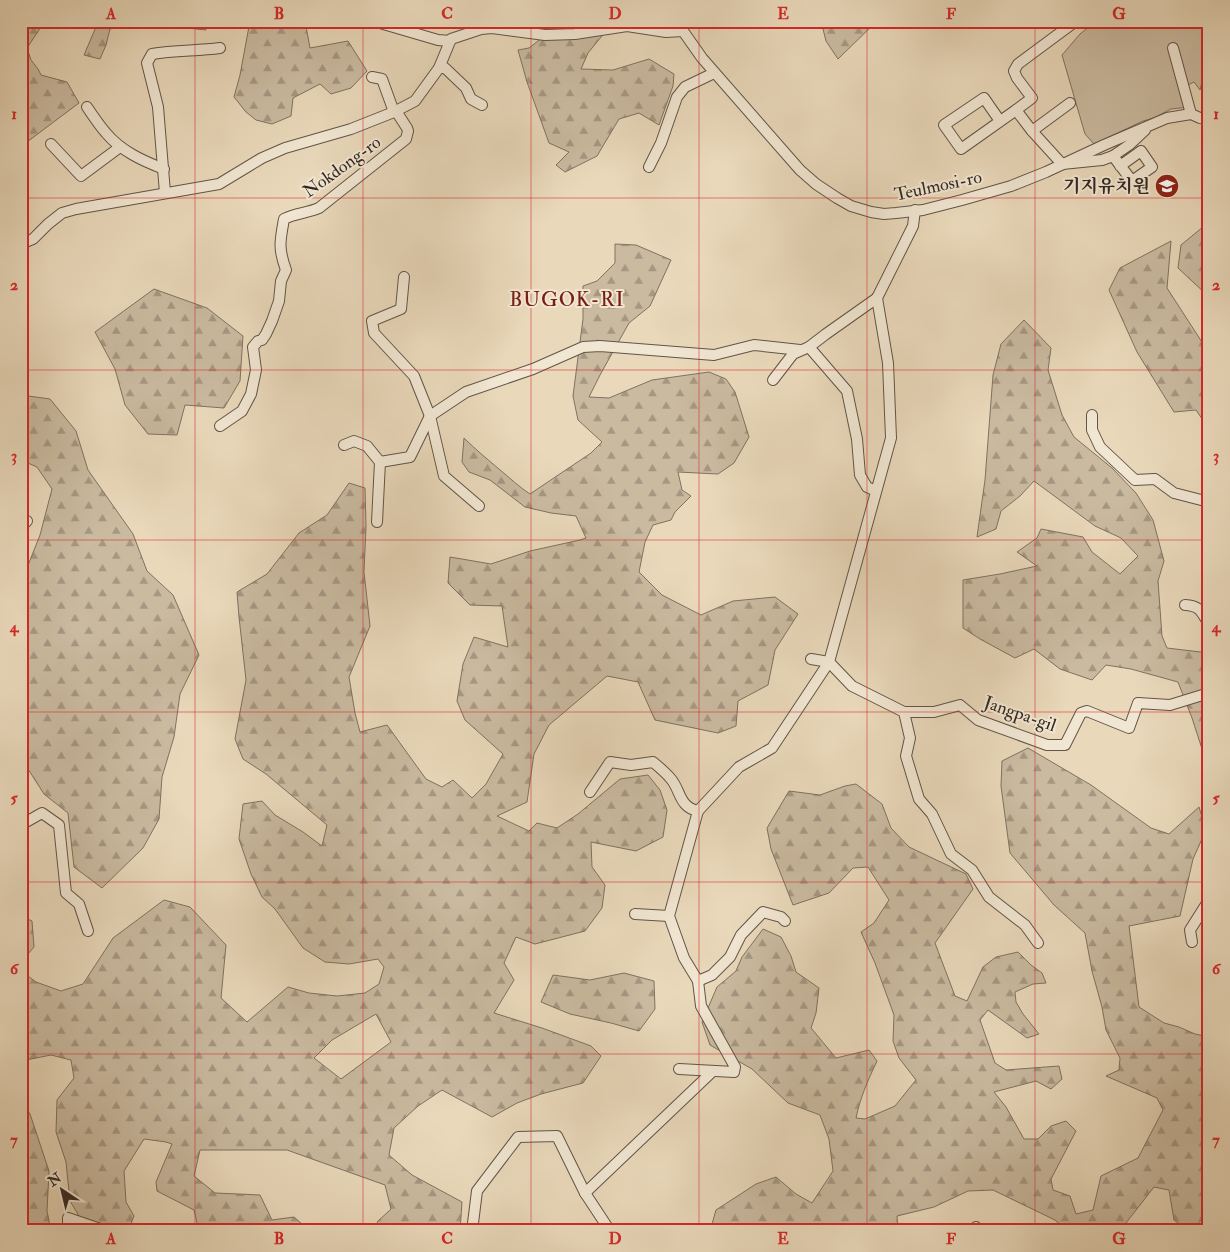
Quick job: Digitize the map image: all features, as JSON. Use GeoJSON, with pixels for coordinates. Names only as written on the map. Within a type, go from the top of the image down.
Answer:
{"type":"FeatureCollection","features":[{"type":"Feature","properties":{"kind":"street"},"geometry":{"type":"LineString","coordinates":[[373,21],[438,40],[450,41],[451,39],[481,29],[492,28],[545,35],[576,34],[628,26],[666,32],[681,26]]}},
{"type":"Feature","properties":{"kind":"street"},"geometry":{"type":"LineString","coordinates":[[1000,121],[984,98],[944,125],[961,149],[1016,110],[1032,98],[1014,71],[1018,64],[1076,21]]}},
{"type":"Feature","properties":{"kind":"street","name":"Teulmosi-ro"},"geometry":{"type":"LineString","coordinates":[[681,26],[714,73],[800,170],[816,184],[837,198],[851,206],[871,212],[884,214],[923,210],[1011,186],[1152,123],[1168,118],[1191,114],[1209,120]]}},
{"type":"Feature","properties":{"kind":"street","name":"Nokdong-ro"},"geometry":{"type":"LineString","coordinates":[[21,244],[33,239],[62,213],[219,184],[277,151],[351,129],[395,111],[415,101],[439,68],[450,41]]}},
{"type":"Feature","properties":{"kind":"street"},"geometry":{"type":"LineString","coordinates":[[165,193],[158,107],[147,63],[152,54],[167,51],[200,51],[220,48]]}},
{"type":"Feature","properties":{"kind":"street"},"geometry":{"type":"LineString","coordinates":[[1173,48],[1191,114]]}},
{"type":"Feature","properties":{"kind":"street"},"geometry":{"type":"LineString","coordinates":[[439,68],[445,68],[466,88],[471,99],[482,105]]}},
{"type":"Feature","properties":{"kind":"street"},"geometry":{"type":"LineString","coordinates":[[649,167],[661,143],[677,97],[685,88],[714,73]]}},
{"type":"Feature","properties":{"kind":"street","name":"Nokdong-ro"},"geometry":{"type":"LineString","coordinates":[[220,426],[242,411],[251,394],[256,370],[253,347],[258,341],[262,340],[272,321],[279,301],[281,281],[286,270],[280,251],[284,219],[319,208],[406,139],[407,128],[395,111],[382,79],[372,77]]}},
{"type":"Feature","properties":{"kind":"street"},"geometry":{"type":"LineString","coordinates":[[1032,131],[1070,103]]}},
{"type":"Feature","properties":{"kind":"street"},"geometry":{"type":"LineString","coordinates":[[86,107],[106,134],[120,147],[144,161],[164,169]]}},
{"type":"Feature","properties":{"kind":"street"},"geometry":{"type":"LineString","coordinates":[[1016,110],[1062,164],[1102,160],[1113,156],[1129,145],[1152,123]]}},
{"type":"Feature","properties":{"kind":"street"},"geometry":{"type":"LineString","coordinates":[[51,144],[81,176],[120,147]]}},
{"type":"Feature","properties":{"kind":"street"},"geometry":{"type":"LineString","coordinates":[[1113,156],[1120,166]]}},
{"type":"Feature","properties":{"kind":"street"},"geometry":{"type":"LineString","coordinates":[[773,380],[793,354],[805,349],[877,298],[913,226],[915,210]]}},
{"type":"Feature","properties":{"kind":"street"},"geometry":{"type":"LineString","coordinates":[[404,277],[401,309],[372,321],[374,333],[414,376],[430,416],[444,476],[479,506]]}},
{"type":"Feature","properties":{"kind":"street"},"geometry":{"type":"LineString","coordinates":[[679,1069],[734,1072],[735,1067],[701,1006],[698,980],[684,958],[669,916],[698,811],[739,767],[772,748],[829,662],[891,438],[888,363],[877,298]]}},
{"type":"Feature","properties":{"kind":"street"},"geometry":{"type":"LineString","coordinates":[[380,462],[410,457],[430,416],[466,392],[534,369],[583,347],[600,346],[714,355],[754,344],[805,349],[847,391],[857,439],[860,475],[867,488],[876,491]]}},
{"type":"Feature","properties":{"kind":"street"},"geometry":{"type":"LineString","coordinates":[[1092,416],[1092,430],[1100,447],[1135,480],[1155,479],[1174,493],[1209,502]]}},
{"type":"Feature","properties":{"kind":"street"},"geometry":{"type":"LineString","coordinates":[[344,445],[354,441],[366,446],[380,462],[377,522]]}},
{"type":"Feature","properties":{"kind":"street"},"geometry":{"type":"LineString","coordinates":[[1185,605],[1198,609],[1209,624]]}},
{"type":"Feature","properties":{"kind":"street"},"geometry":{"type":"LineString","coordinates":[[810,660],[829,662],[852,686],[904,712],[910,738],[906,756],[919,799],[932,814],[952,854],[972,870],[989,897],[1025,925],[1038,943]]}},
{"type":"Feature","properties":{"kind":"street","name":"Jangpa-gil"},"geometry":{"type":"LineString","coordinates":[[904,712],[934,712],[960,706],[978,720],[1047,745],[1065,745],[1082,713],[1087,711],[1129,728],[1138,703],[1170,706],[1209,693]]}},
{"type":"Feature","properties":{"kind":"street"},"geometry":{"type":"LineString","coordinates":[[590,792],[610,762],[630,765],[653,762],[672,780],[683,802],[693,810],[698,811]]}},
{"type":"Feature","properties":{"kind":"street"},"geometry":{"type":"LineString","coordinates":[[21,810],[26,822],[42,813],[59,825],[66,893],[79,904],[88,931]]}},
{"type":"Feature","properties":{"kind":"street"},"geometry":{"type":"LineString","coordinates":[[1192,942],[1190,930],[1209,900]]}},
{"type":"Feature","properties":{"kind":"street"},"geometry":{"type":"LineString","coordinates":[[698,980],[712,975],[730,957],[741,935],[763,912],[781,917],[785,921]]}},
{"type":"Feature","properties":{"kind":"street"},"geometry":{"type":"LineString","coordinates":[[635,914],[669,916]]}},
{"type":"Feature","properties":{"kind":"street"},"geometry":{"type":"LineString","coordinates":[[585,1193],[713,1071]]}},
{"type":"Feature","properties":{"kind":"street"},"geometry":{"type":"LineString","coordinates":[[472,1231],[477,1191],[518,1137],[557,1136],[585,1193],[610,1231]]}},
{"type":"Feature","properties":{"kind":"street"},"geometry":{"type":"LineString","coordinates":[[68,1231],[68,1218],[106,1231]]}},
{"type":"Feature","properties":{"kind":"green space"},"geometry":{"type":"Polygon","coordinates":[[[21,21],[45,21],[27,48],[31,60],[41,75],[67,82],[79,103],[27,142],[21,152],[21,21]]]}},
{"type":"Feature","properties":{"kind":"green space"},"geometry":{"type":"Polygon","coordinates":[[[96,21],[128,21],[110,29],[100,59],[84,55],[96,27],[96,21]]]}},
{"type":"Feature","properties":{"kind":"green space"},"geometry":{"type":"Polygon","coordinates":[[[175,21],[203,21],[206,30],[187,28],[175,21]]]}},
{"type":"Feature","properties":{"kind":"green space"},"geometry":{"type":"Polygon","coordinates":[[[250,21],[305,21],[310,48],[348,41],[367,71],[351,88],[331,94],[320,84],[293,98],[291,116],[272,124],[256,120],[246,112],[234,97],[250,21]]]}},
{"type":"Feature","properties":{"kind":"green space"},"geometry":{"type":"Polygon","coordinates":[[[566,21],[614,21],[588,53],[581,69],[613,70],[649,59],[674,74],[673,86],[659,125],[639,113],[619,119],[597,156],[565,172],[556,165],[569,152],[549,143],[527,82],[518,50],[529,48],[566,21]]]}},
{"type":"Feature","properties":{"kind":"green space"},"geometry":{"type":"Polygon","coordinates":[[[821,21],[877,21],[838,59],[826,41],[821,21]]]}},
{"type":"Feature","properties":{"kind":"green space"},"geometry":{"type":"Polygon","coordinates":[[[1096,21],[1209,21],[1209,86],[1202,82],[1200,90],[1194,82],[1188,85],[1189,107],[1171,109],[1094,144],[1085,134],[1062,55],[1080,34],[1096,21]]]}},
{"type":"Feature","properties":{"kind":"green space"},"geometry":{"type":"Polygon","coordinates":[[[1209,222],[1209,294],[1207,295],[1178,268],[1181,245],[1209,222]]]}},
{"type":"Feature","properties":{"kind":"green space"},"geometry":{"type":"Polygon","coordinates":[[[1171,241],[1167,288],[1209,353],[1209,429],[1196,410],[1174,412],[1137,352],[1109,290],[1120,268],[1171,241]]]}},
{"type":"Feature","properties":{"kind":"green space"},"geometry":{"type":"Polygon","coordinates":[[[615,244],[636,245],[671,260],[650,306],[629,323],[589,397],[609,398],[652,380],[709,372],[726,379],[735,392],[749,437],[734,463],[718,474],[678,472],[682,490],[691,496],[675,512],[671,520],[653,525],[645,542],[639,572],[662,595],[701,615],[733,601],[775,597],[798,614],[775,650],[768,685],[738,701],[736,726],[718,733],[655,720],[638,682],[607,676],[549,725],[534,754],[527,802],[497,816],[529,831],[537,823],[557,828],[578,814],[620,779],[648,775],[660,790],[667,810],[663,837],[636,851],[591,842],[592,867],[605,885],[602,908],[585,931],[535,944],[516,937],[504,963],[514,980],[494,1013],[591,1046],[601,1056],[583,1083],[541,1094],[517,1103],[492,1117],[442,1090],[418,1106],[394,1128],[389,1155],[412,1175],[462,1202],[460,1231],[384,1231],[377,1222],[391,1209],[385,1185],[287,1150],[200,1150],[194,1176],[215,1193],[260,1195],[272,1220],[294,1217],[310,1231],[199,1231],[194,1210],[157,1191],[156,1182],[172,1144],[144,1139],[124,1171],[126,1202],[134,1216],[128,1231],[88,1231],[70,1201],[66,1162],[56,1132],[57,1100],[74,1078],[71,1060],[51,1055],[21,1061],[21,971],[36,982],[61,991],[83,984],[113,938],[164,900],[190,907],[226,945],[221,998],[247,1022],[288,987],[309,993],[337,996],[365,993],[379,984],[384,967],[378,959],[349,964],[325,962],[303,948],[275,909],[262,897],[251,874],[239,839],[243,804],[262,801],[275,815],[322,846],[327,825],[266,774],[243,759],[235,739],[246,680],[237,592],[267,574],[299,533],[327,515],[349,483],[365,488],[364,572],[370,626],[349,677],[360,732],[387,725],[426,779],[442,787],[453,780],[472,798],[486,784],[503,754],[465,720],[457,701],[463,664],[474,637],[508,647],[502,606],[470,605],[448,583],[450,557],[491,564],[530,551],[586,538],[576,516],[525,507],[490,480],[469,472],[462,462],[464,438],[530,494],[591,453],[602,442],[578,420],[573,396],[583,319],[583,286],[597,281],[615,263],[615,244]],[[376,1014],[332,1040],[314,1058],[341,1079],[391,1042],[376,1014]]]}},
{"type":"Feature","properties":{"kind":"green space"},"geometry":{"type":"Polygon","coordinates":[[[154,289],[207,308],[243,336],[240,381],[224,408],[185,405],[177,435],[148,434],[125,405],[115,369],[95,332],[154,289]]]}},
{"type":"Feature","properties":{"kind":"green space"},"geometry":{"type":"Polygon","coordinates":[[[1024,320],[1051,348],[1048,370],[1062,415],[1074,437],[1112,468],[1136,493],[1153,520],[1164,561],[1158,581],[1162,636],[1167,648],[1209,653],[1209,755],[1203,752],[1178,682],[1131,669],[1106,665],[1092,680],[1060,669],[1034,649],[1015,658],[963,628],[963,580],[1037,566],[1017,552],[1037,538],[1041,529],[1083,537],[1092,552],[1120,574],[1138,556],[1121,538],[1095,526],[1034,481],[1020,496],[1001,511],[996,529],[977,537],[985,480],[993,375],[1001,344],[1024,320]]]}},
{"type":"Feature","properties":{"kind":"green space"},"geometry":{"type":"Polygon","coordinates":[[[21,395],[50,399],[76,431],[88,470],[133,534],[147,571],[173,595],[199,655],[180,694],[174,737],[162,777],[159,819],[143,848],[102,888],[74,867],[68,813],[44,794],[21,758],[21,583],[40,535],[52,489],[37,467],[21,460],[21,395]]]}},
{"type":"Feature","properties":{"kind":"green space"},"geometry":{"type":"Polygon","coordinates":[[[1028,748],[1091,785],[1151,828],[1169,834],[1199,807],[1206,830],[1193,859],[1180,916],[1129,926],[1139,1007],[1164,1023],[1209,1037],[1209,1213],[1190,1231],[1174,1220],[1169,1190],[1154,1187],[1119,1231],[1068,1231],[1055,1220],[993,1190],[968,1191],[934,1207],[897,1216],[898,1231],[710,1231],[716,1210],[756,1184],[776,1177],[796,1194],[812,1203],[833,1171],[829,1139],[820,1115],[788,1103],[752,1069],[710,1045],[702,1022],[717,987],[736,971],[742,957],[763,929],[781,937],[791,956],[796,972],[819,988],[816,1013],[811,1028],[836,1058],[869,1050],[877,1061],[865,1089],[856,1118],[865,1119],[895,1106],[916,1080],[899,1058],[893,1041],[894,1015],[875,963],[861,932],[874,923],[889,900],[868,867],[853,868],[829,893],[793,905],[771,849],[767,828],[789,791],[820,795],[856,784],[882,804],[891,828],[909,847],[966,874],[973,889],[935,943],[955,996],[967,1001],[983,967],[996,957],[1018,952],[1042,973],[1046,983],[1033,984],[1015,992],[1016,1002],[1039,1034],[1027,1038],[988,1010],[980,1020],[995,1063],[1006,1070],[1059,1066],[1062,1079],[1051,1089],[1036,1081],[994,1092],[1006,1107],[1024,1139],[1038,1139],[1051,1126],[1066,1121],[1076,1131],[1051,1179],[1053,1190],[1070,1196],[1076,1214],[1093,1210],[1101,1176],[1138,1158],[1163,1110],[1157,1098],[1106,1076],[1119,1070],[1120,1058],[1106,1030],[1085,933],[1054,905],[1010,853],[1001,786],[1002,761],[1028,748]]]}},
{"type":"Feature","properties":{"kind":"green space"},"geometry":{"type":"Polygon","coordinates":[[[21,916],[32,921],[34,947],[21,962],[21,916]]]}},
{"type":"Feature","properties":{"kind":"green space"},"geometry":{"type":"Polygon","coordinates":[[[624,973],[654,981],[655,1009],[639,1031],[570,1014],[541,1002],[553,975],[590,980],[624,973]]]}},
{"type":"Feature","properties":{"kind":"green space"},"geometry":{"type":"Polygon","coordinates":[[[21,1100],[30,1114],[49,1171],[47,1211],[51,1231],[21,1231],[21,1100]]]}},
{"type":"Feature","properties":{"kind":"place","name":"기지유치원"},"geometry":{"type":"Point","coordinates":[1167,186]}},
{"type":"Feature","properties":{"kind":"district","name":"BUGOK-RI"},"geometry":{"type":"Point","coordinates":[567,299]}}]}
